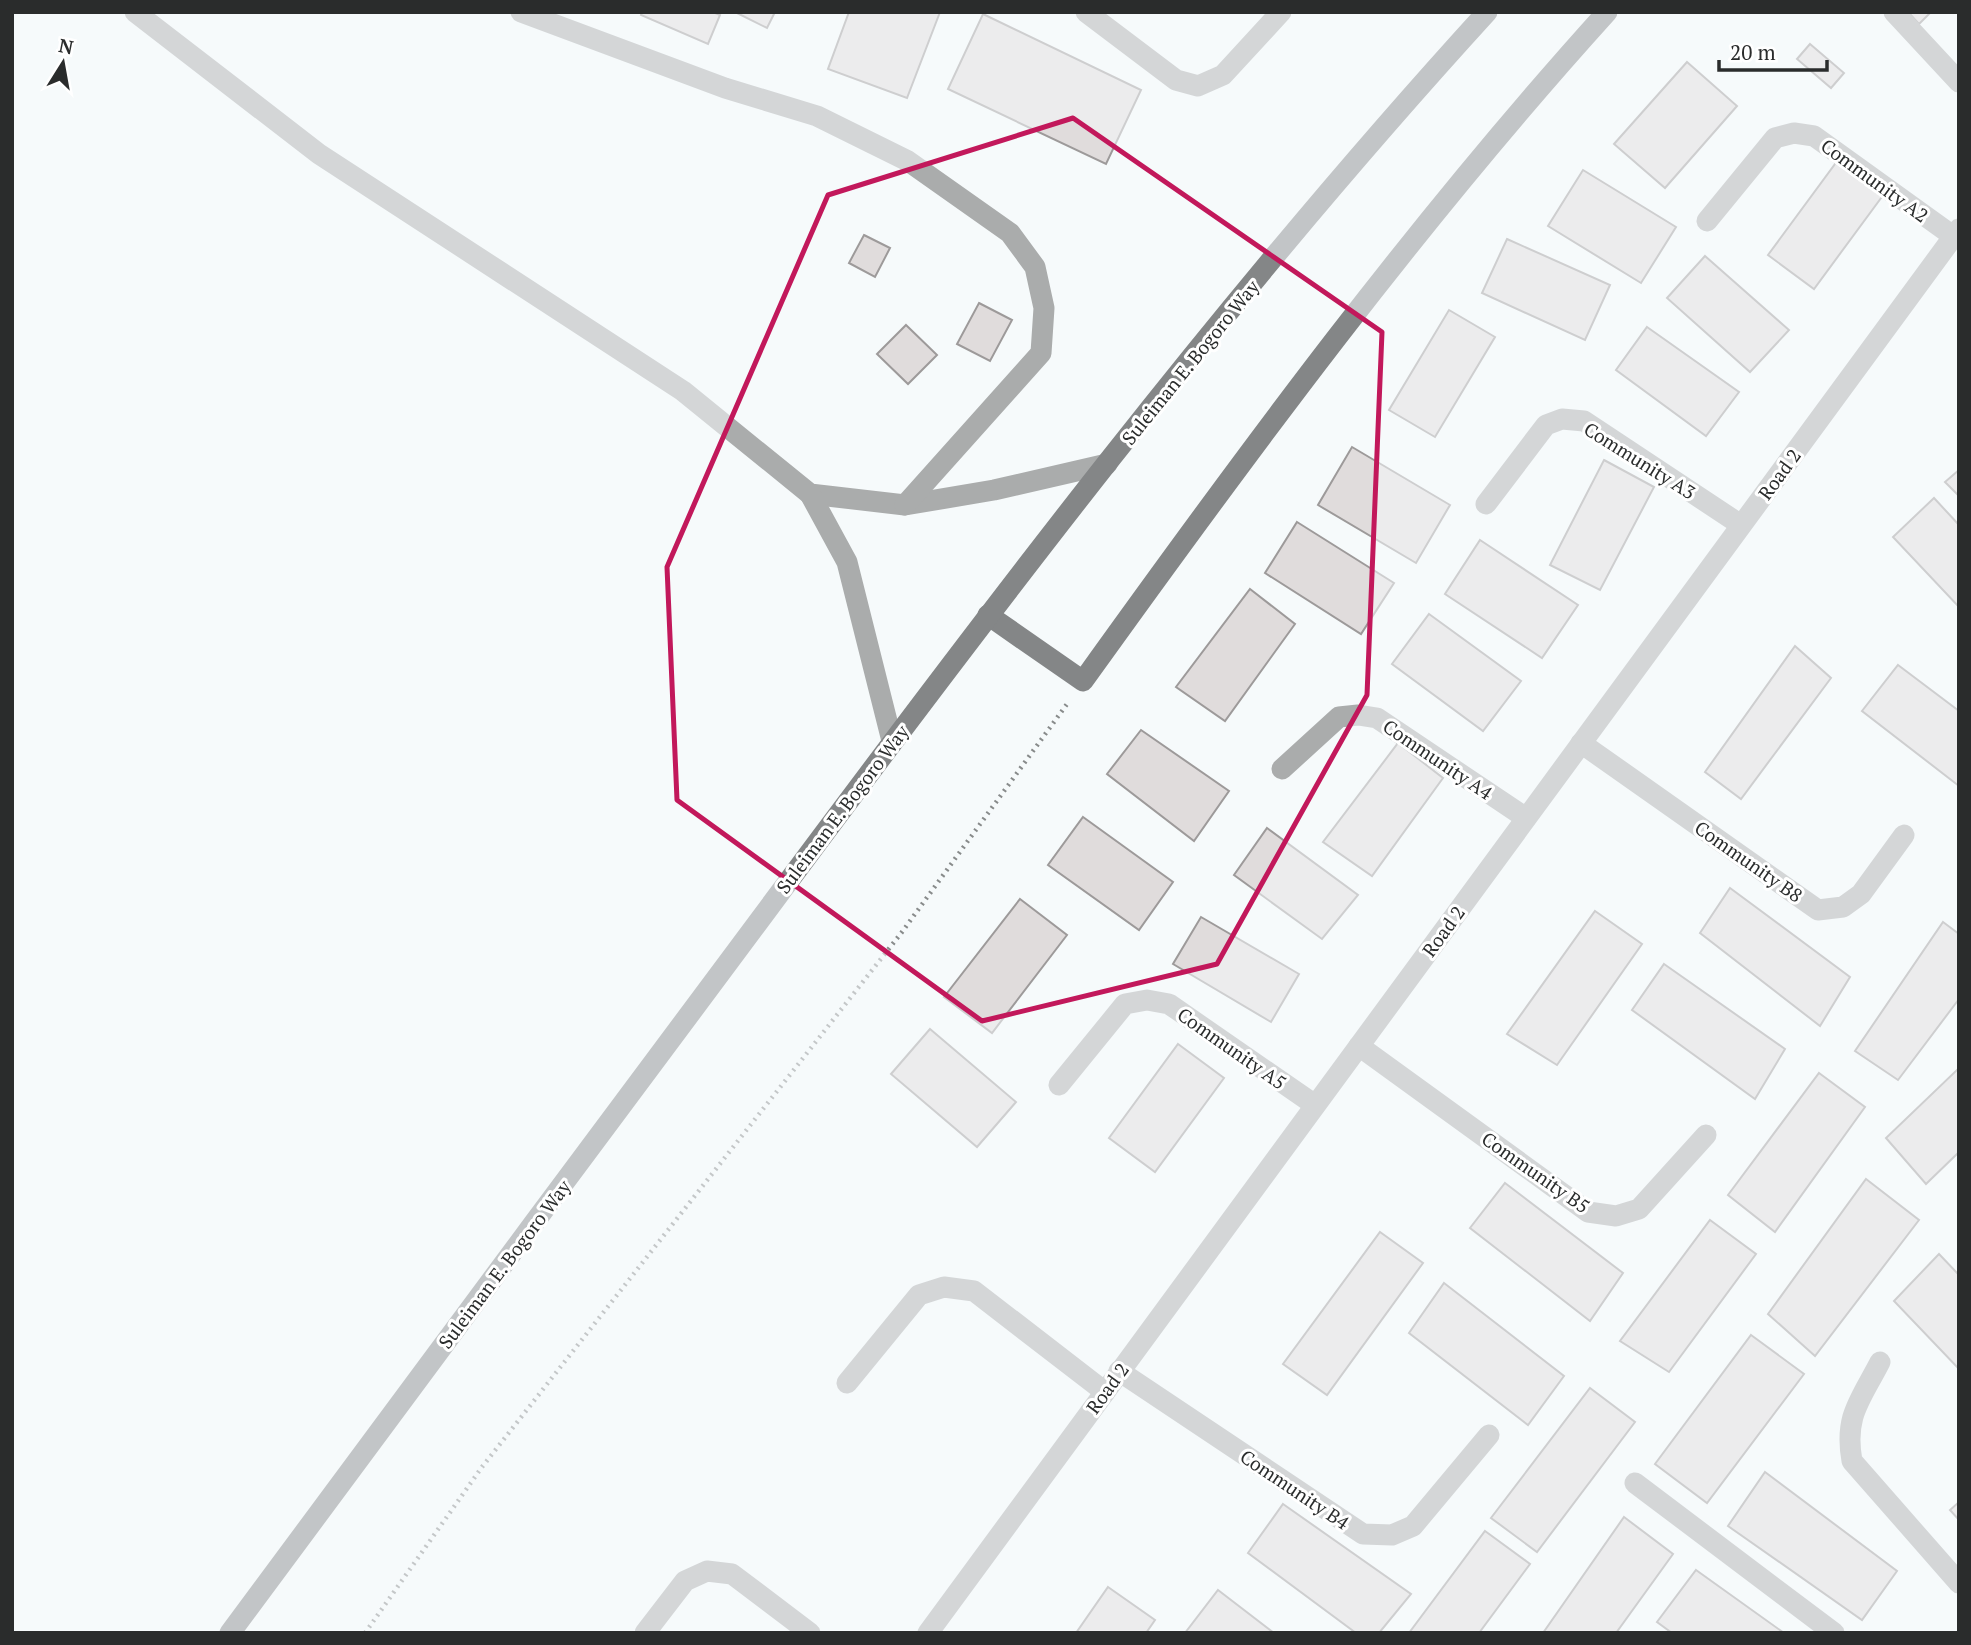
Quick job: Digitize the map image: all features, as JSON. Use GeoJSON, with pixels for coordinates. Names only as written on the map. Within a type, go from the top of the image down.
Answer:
{"type":"FeatureCollection","features":[{"type":"Feature","properties":{"kind":"main road","name":"Suleiman E. Bogoro Way"},"geometry":{"type":"LineString","coordinates":[[230,1633],[988,615],[1226,316],[1406,101],[1487,12]]}},
{"type":"Feature","properties":{"kind":"main road"},"geometry":{"type":"LineString","coordinates":[[988,615],[1083,681],[1379,282],[1531,96],[1607,12]]}},
{"type":"Feature","properties":{"kind":"street"},"geometry":{"type":"LineString","coordinates":[[135,12],[319,154],[683,391],[810,494],[847,562],[892,741]]}},
{"type":"Feature","properties":{"kind":"street"},"geometry":{"type":"LineString","coordinates":[[521,12],[725,88],[817,116],[908,161],[1010,233],[1035,267],[1044,308],[1041,353],[905,505]]}},
{"type":"Feature","properties":{"kind":"street"},"geometry":{"type":"LineString","coordinates":[[1087,13],[1176,80],[1198,86],[1223,75],[1281,12]]}},
{"type":"Feature","properties":{"kind":"street"},"geometry":{"type":"LineString","coordinates":[[1894,12],[1959,82]]}},
{"type":"Feature","properties":{"kind":"street","name":"Community A2"},"geometry":{"type":"LineString","coordinates":[[1707,221],[1775,138],[1794,133],[1814,136],[1956,233]]}},
{"type":"Feature","properties":{"kind":"street","name":"Road 2"},"geometry":{"type":"LineString","coordinates":[[928,1633],[1956,233]]}},
{"type":"Feature","properties":{"kind":"street","name":"Community A3"},"geometry":{"type":"LineString","coordinates":[[1486,504],[1546,425],[1562,419],[1584,421],[1741,525]]}},
{"type":"Feature","properties":{"kind":"street"},"geometry":{"type":"LineString","coordinates":[[810,494],[905,505],[994,491],[1107,464]]}},
{"type":"Feature","properties":{"kind":"street","name":"Community A4"},"geometry":{"type":"LineString","coordinates":[[1282,769],[1339,717],[1368,716],[1377,718],[1526,818]]}},
{"type":"Feature","properties":{"kind":"street","name":"Community B8"},"geometry":{"type":"LineString","coordinates":[[1581,743],[1818,910],[1843,907],[1861,894],[1904,835]]}},
{"type":"Feature","properties":{"kind":"street","name":"Community A5"},"geometry":{"type":"LineString","coordinates":[[1059,1085],[1125,1004],[1147,1000],[1169,1004],[1315,1105]]}},
{"type":"Feature","properties":{"kind":"street","name":"Community B5"},"geometry":{"type":"LineString","coordinates":[[1359,1046],[1588,1212],[1616,1216],[1639,1209],[1706,1135]]}},
{"type":"Feature","properties":{"kind":"street"},"geometry":{"type":"LineString","coordinates":[[847,1383],[919,1295],[944,1287],[974,1291],[1104,1392]]}},
{"type":"Feature","properties":{"kind":"street"},"geometry":{"type":"LineString","coordinates":[[1880,1362],[1850,1419],[1848,1440],[1852,1461],[1959,1583]]}},
{"type":"Feature","properties":{"kind":"street","name":"Community B4"},"geometry":{"type":"LineString","coordinates":[[1119,1371],[1363,1534],[1392,1535],[1413,1526],[1489,1435]]}},
{"type":"Feature","properties":{"kind":"street"},"geometry":{"type":"LineString","coordinates":[[1635,1483],[1834,1633]]}},
{"type":"Feature","properties":{"kind":"street"},"geometry":{"type":"LineString","coordinates":[[645,1633],[685,1581],[707,1571],[732,1574],[810,1633]]}},
{"type":"Feature","properties":{"kind":"path"},"geometry":{"type":"LineString","coordinates":[[365,1633],[482,1467],[902,932],[1083,681]]}},
{"type":"Feature","properties":{"kind":"highlighted area"},"geometry":{"type":"Polygon","coordinates":[[[1073,118],[1382,332],[1367,695],[1217,964],[982,1021],[677,800],[667,567],[828,195],[1073,118]]]}},
{"type":"Feature","properties":{"kind":"building"},"geometry":{"type":"Polygon","coordinates":[[[642,12],[713,12],[720,15],[708,44],[641,15],[642,12]]]}},
{"type":"Feature","properties":{"kind":"building"},"geometry":{"type":"Polygon","coordinates":[[[735,12],[775,12],[767,28],[735,12]]]}},
{"type":"Feature","properties":{"kind":"building"},"geometry":{"type":"Polygon","coordinates":[[[849,12],[940,12],[907,98],[828,69],[849,12]]]}},
{"type":"Feature","properties":{"kind":"building"},"geometry":{"type":"Polygon","coordinates":[[[1908,12],[1931,12],[1919,24],[1908,12]]]}},
{"type":"Feature","properties":{"kind":"building"},"geometry":{"type":"Polygon","coordinates":[[[983,14],[1141,90],[1106,164],[948,89],[983,14]]]}},
{"type":"Feature","properties":{"kind":"building"},"geometry":{"type":"Polygon","coordinates":[[[1810,44],[1844,73],[1831,88],[1797,59],[1810,44]]]}},
{"type":"Feature","properties":{"kind":"building"},"geometry":{"type":"Polygon","coordinates":[[[1687,62],[1737,106],[1665,188],[1614,144],[1687,62]]]}},
{"type":"Feature","properties":{"kind":"building"},"geometry":{"type":"Polygon","coordinates":[[[1838,160],[1884,194],[1814,289],[1768,255],[1838,160]]]}},
{"type":"Feature","properties":{"kind":"building"},"geometry":{"type":"Polygon","coordinates":[[[1583,170],[1676,227],[1641,283],[1548,226],[1583,170]]]}},
{"type":"Feature","properties":{"kind":"building"},"geometry":{"type":"Polygon","coordinates":[[[864,235],[890,248],[875,277],[849,263],[864,235]]]}},
{"type":"Feature","properties":{"kind":"building"},"geometry":{"type":"Polygon","coordinates":[[[1507,239],[1610,285],[1585,340],[1482,293],[1507,239]]]}},
{"type":"Feature","properties":{"kind":"building"},"geometry":{"type":"Polygon","coordinates":[[[1705,256],[1789,330],[1750,372],[1667,298],[1705,256]]]}},
{"type":"Feature","properties":{"kind":"building"},"geometry":{"type":"Polygon","coordinates":[[[979,303],[1012,320],[990,361],[957,344],[979,303]]]}},
{"type":"Feature","properties":{"kind":"building"},"geometry":{"type":"Polygon","coordinates":[[[1449,310],[1495,337],[1435,437],[1389,410],[1449,310]]]}},
{"type":"Feature","properties":{"kind":"building"},"geometry":{"type":"Polygon","coordinates":[[[906,325],[937,355],[908,384],[877,354],[906,325]]]}},
{"type":"Feature","properties":{"kind":"building"},"geometry":{"type":"Polygon","coordinates":[[[1647,327],[1739,392],[1706,436],[1616,370],[1647,327]]]}},
{"type":"Feature","properties":{"kind":"building"},"geometry":{"type":"Polygon","coordinates":[[[1352,447],[1450,505],[1416,563],[1318,505],[1352,447]]]}},
{"type":"Feature","properties":{"kind":"building"},"geometry":{"type":"Polygon","coordinates":[[[1604,460],[1654,487],[1600,590],[1550,565],[1604,460]]]}},
{"type":"Feature","properties":{"kind":"building"},"geometry":{"type":"Polygon","coordinates":[[[1959,470],[1959,496],[1945,482],[1959,470]]]}},
{"type":"Feature","properties":{"kind":"building"},"geometry":{"type":"Polygon","coordinates":[[[1934,498],[1959,525],[1959,607],[1893,537],[1934,498]]]}},
{"type":"Feature","properties":{"kind":"building"},"geometry":{"type":"Polygon","coordinates":[[[1297,522],[1394,583],[1361,634],[1265,573],[1297,522]]]}},
{"type":"Feature","properties":{"kind":"building"},"geometry":{"type":"Polygon","coordinates":[[[1480,540],[1578,605],[1542,658],[1445,594],[1480,540]]]}},
{"type":"Feature","properties":{"kind":"building"},"geometry":{"type":"Polygon","coordinates":[[[1250,589],[1295,624],[1225,721],[1176,687],[1250,589]]]}},
{"type":"Feature","properties":{"kind":"building"},"geometry":{"type":"Polygon","coordinates":[[[1429,614],[1521,681],[1483,731],[1392,664],[1429,614]]]}},
{"type":"Feature","properties":{"kind":"building"},"geometry":{"type":"Polygon","coordinates":[[[1795,646],[1831,678],[1741,799],[1705,772],[1795,646]]]}},
{"type":"Feature","properties":{"kind":"building"},"geometry":{"type":"Polygon","coordinates":[[[1898,665],[1959,711],[1959,786],[1862,711],[1898,665]]]}},
{"type":"Feature","properties":{"kind":"building"},"geometry":{"type":"Polygon","coordinates":[[[1141,730],[1229,791],[1194,841],[1107,774],[1141,730]]]}},
{"type":"Feature","properties":{"kind":"building"},"geometry":{"type":"Polygon","coordinates":[[[1398,743],[1443,778],[1372,876],[1323,842],[1398,743]]]}},
{"type":"Feature","properties":{"kind":"building"},"geometry":{"type":"Polygon","coordinates":[[[1083,817],[1173,882],[1139,930],[1048,865],[1083,817]]]}},
{"type":"Feature","properties":{"kind":"building"},"geometry":{"type":"Polygon","coordinates":[[[1267,828],[1358,895],[1322,939],[1234,875],[1267,828]]]}},
{"type":"Feature","properties":{"kind":"building"},"geometry":{"type":"Polygon","coordinates":[[[1730,888],[1850,977],[1820,1026],[1700,933],[1730,888]]]}},
{"type":"Feature","properties":{"kind":"building"},"geometry":{"type":"Polygon","coordinates":[[[1020,899],[1067,935],[992,1033],[944,997],[1020,899]]]}},
{"type":"Feature","properties":{"kind":"building"},"geometry":{"type":"Polygon","coordinates":[[[1595,911],[1642,944],[1557,1065],[1507,1034],[1595,911]]]}},
{"type":"Feature","properties":{"kind":"building"},"geometry":{"type":"Polygon","coordinates":[[[1201,917],[1299,974],[1271,1022],[1173,964],[1201,917]]]}},
{"type":"Feature","properties":{"kind":"building"},"geometry":{"type":"Polygon","coordinates":[[[1943,922],[1959,934],[1959,999],[1898,1080],[1855,1051],[1943,922]]]}},
{"type":"Feature","properties":{"kind":"building"},"geometry":{"type":"Polygon","coordinates":[[[1664,964],[1785,1049],[1755,1099],[1632,1010],[1664,964]]]}},
{"type":"Feature","properties":{"kind":"building"},"geometry":{"type":"Polygon","coordinates":[[[930,1029],[1016,1102],[977,1147],[891,1074],[930,1029]]]}},
{"type":"Feature","properties":{"kind":"building"},"geometry":{"type":"Polygon","coordinates":[[[1178,1044],[1224,1078],[1155,1172],[1109,1138],[1178,1044]]]}},
{"type":"Feature","properties":{"kind":"building"},"geometry":{"type":"Polygon","coordinates":[[[1959,1068],[1959,1152],[1926,1184],[1886,1138],[1959,1068]]]}},
{"type":"Feature","properties":{"kind":"building"},"geometry":{"type":"Polygon","coordinates":[[[1819,1073],[1865,1107],[1775,1232],[1728,1195],[1819,1073]]]}},
{"type":"Feature","properties":{"kind":"building"},"geometry":{"type":"Polygon","coordinates":[[[1866,1179],[1919,1220],[1815,1356],[1768,1314],[1866,1179]]]}},
{"type":"Feature","properties":{"kind":"building"},"geometry":{"type":"Polygon","coordinates":[[[1505,1183],[1623,1273],[1590,1321],[1470,1228],[1505,1183]]]}},
{"type":"Feature","properties":{"kind":"building"},"geometry":{"type":"Polygon","coordinates":[[[1710,1220],[1756,1254],[1669,1372],[1620,1341],[1710,1220]]]}},
{"type":"Feature","properties":{"kind":"building"},"geometry":{"type":"Polygon","coordinates":[[[1380,1232],[1423,1263],[1327,1395],[1283,1364],[1380,1232]]]}},
{"type":"Feature","properties":{"kind":"building"},"geometry":{"type":"Polygon","coordinates":[[[1939,1254],[1959,1275],[1959,1369],[1894,1301],[1939,1254]]]}},
{"type":"Feature","properties":{"kind":"building"},"geometry":{"type":"Polygon","coordinates":[[[1444,1283],[1564,1376],[1528,1425],[1409,1333],[1444,1283]]]}},
{"type":"Feature","properties":{"kind":"building"},"geometry":{"type":"Polygon","coordinates":[[[1751,1335],[1804,1374],[1707,1503],[1655,1464],[1751,1335]]]}},
{"type":"Feature","properties":{"kind":"building"},"geometry":{"type":"Polygon","coordinates":[[[1590,1388],[1635,1422],[1537,1552],[1491,1518],[1590,1388]]]}},
{"type":"Feature","properties":{"kind":"building"},"geometry":{"type":"Polygon","coordinates":[[[1765,1472],[1897,1571],[1862,1620],[1728,1526],[1765,1472]]]}},
{"type":"Feature","properties":{"kind":"building"},"geometry":{"type":"Polygon","coordinates":[[[1959,1502],[1959,1520],[1950,1510],[1959,1502]]]}},
{"type":"Feature","properties":{"kind":"building"},"geometry":{"type":"Polygon","coordinates":[[[1283,1504],[1411,1594],[1379,1633],[1356,1633],[1248,1553],[1283,1504]]]}},
{"type":"Feature","properties":{"kind":"building"},"geometry":{"type":"Polygon","coordinates":[[[1624,1517],[1673,1554],[1616,1633],[1543,1633],[1624,1517]]]}},
{"type":"Feature","properties":{"kind":"building"},"geometry":{"type":"Polygon","coordinates":[[[1485,1531],[1530,1564],[1479,1633],[1409,1633],[1485,1531]]]}},
{"type":"Feature","properties":{"kind":"building"},"geometry":{"type":"Polygon","coordinates":[[[1696,1570],[1784,1633],[1672,1633],[1657,1622],[1696,1570]]]}},
{"type":"Feature","properties":{"kind":"building"},"geometry":{"type":"Polygon","coordinates":[[[1108,1587],[1155,1620],[1146,1633],[1076,1633],[1108,1587]]]}},
{"type":"Feature","properties":{"kind":"building"},"geometry":{"type":"Polygon","coordinates":[[[1218,1590],[1274,1633],[1185,1633],[1218,1590]]]}}]}
